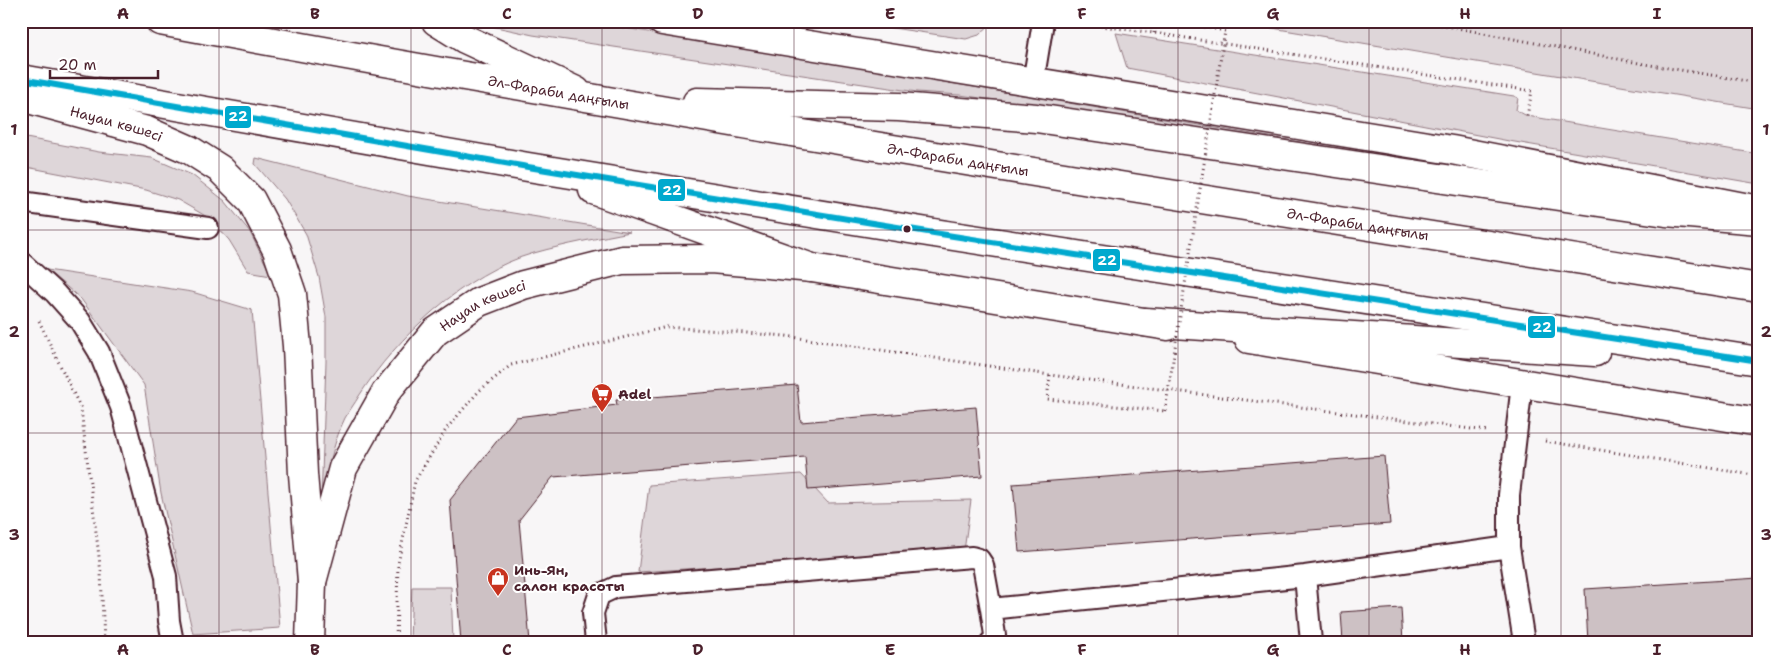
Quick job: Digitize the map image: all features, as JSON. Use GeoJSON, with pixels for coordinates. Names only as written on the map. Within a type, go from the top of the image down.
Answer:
{"type":"FeatureCollection","features":[{"type":"Feature","properties":{"kind":"main road","name":"Әл-Фараби даңғылы"},"geometry":{"type":"LineString","coordinates":[[160,21],[596,99],[1228,204],[1759,288]]}},
{"type":"Feature","properties":{"kind":"main road"},"geometry":{"type":"LineString","coordinates":[[436,21],[465,40],[596,99],[899,107],[1036,118],[1666,212],[1759,220]]}},
{"type":"Feature","properties":{"kind":"main road"},"geometry":{"type":"LineString","coordinates":[[662,21],[1452,150],[1759,210]]}},
{"type":"Feature","properties":{"kind":"main road"},"geometry":{"type":"LineString","coordinates":[[21,79],[528,167],[934,233],[1759,362]]}},
{"type":"Feature","properties":{"kind":"main road","name":"Науаи көшесі"},"geometry":{"type":"LineString","coordinates":[[21,97],[147,131],[190,150],[220,169],[251,200],[277,250],[292,294],[312,582],[310,642]]}},
{"type":"Feature","properties":{"kind":"main road"},"geometry":{"type":"LineString","coordinates":[[528,167],[812,268],[1759,422]]}},
{"type":"Feature","properties":{"kind":"main road","name":"Науаи көшесі"},"geometry":{"type":"LineString","coordinates":[[312,582],[343,468],[386,392],[435,332],[479,302],[523,285],[622,260],[711,259],[812,268]]}},
{"type":"Feature","properties":{"kind":"main road"},"geometry":{"type":"LineString","coordinates":[[1145,322],[1759,362]]}},
{"type":"Feature","properties":{"kind":"lane"},"geometry":{"type":"LineString","coordinates":[[1033,82],[1042,28]]}},
{"type":"Feature","properties":{"kind":"lane"},"geometry":{"type":"LineString","coordinates":[[21,202],[208,228]]}},
{"type":"Feature","properties":{"kind":"lane"},"geometry":{"type":"LineString","coordinates":[[21,262],[80,321],[99,352],[122,407],[166,576],[169,621],[173,642]]}},
{"type":"Feature","properties":{"kind":"lane"},"geometry":{"type":"LineString","coordinates":[[1522,384],[1509,495],[1509,547],[1524,642]]}},
{"type":"Feature","properties":{"kind":"lane"},"geometry":{"type":"LineString","coordinates":[[991,609],[1305,576],[1509,547]]}},
{"type":"Feature","properties":{"kind":"lane"},"geometry":{"type":"LineString","coordinates":[[596,642],[593,612],[599,595],[616,587],[972,557],[980,559],[983,565],[995,635],[994,640],[991,642]]}},
{"type":"Feature","properties":{"kind":"lane"},"geometry":{"type":"LineString","coordinates":[[1305,576],[1311,642]]}},
{"type":"Feature","properties":{"kind":"path"},"geometry":{"type":"LineString","coordinates":[[1067,21],[1532,91],[1527,116]]}},
{"type":"Feature","properties":{"kind":"path"},"geometry":{"type":"LineString","coordinates":[[1154,33],[1156,21]]}},
{"type":"Feature","properties":{"kind":"path"},"geometry":{"type":"LineString","coordinates":[[1050,374],[1047,399],[1165,411],[1225,31],[1175,21]]}},
{"type":"Feature","properties":{"kind":"path"},"geometry":{"type":"LineString","coordinates":[[1421,21],[1644,64],[1759,83]]}},
{"type":"Feature","properties":{"kind":"path"},"geometry":{"type":"LineString","coordinates":[[38,320],[81,409],[101,573],[104,642]]}},
{"type":"Feature","properties":{"kind":"path"},"geometry":{"type":"LineString","coordinates":[[396,642],[398,564],[416,481],[447,428],[479,391],[511,365],[666,327],[786,336],[1050,374],[1467,428],[1759,476]]}},
{"type":"Feature","properties":{"kind":"shaded area"},"geometry":{"type":"Polygon","coordinates":[[[468,21],[583,21],[1412,161],[960,95],[917,92],[533,35],[468,21]]]}},
{"type":"Feature","properties":{"kind":"shaded area"},"geometry":{"type":"Polygon","coordinates":[[[846,21],[994,21],[979,35],[966,39],[846,21]]]}},
{"type":"Feature","properties":{"kind":"shaded area"},"geometry":{"type":"Polygon","coordinates":[[[1230,21],[1759,21],[1759,109],[1230,21]]]}},
{"type":"Feature","properties":{"kind":"shaded area"},"geometry":{"type":"Polygon","coordinates":[[[1116,33],[1514,96],[1518,98],[1516,110],[1527,116],[1759,154],[1759,184],[1509,141],[1127,68],[1116,33]]]}},
{"type":"Feature","properties":{"kind":"shaded area"},"geometry":{"type":"Polygon","coordinates":[[[21,137],[99,152],[152,158],[192,175],[225,201],[250,232],[271,275],[248,271],[229,240],[209,218],[178,200],[146,190],[21,166],[21,137]]]}},
{"type":"Feature","properties":{"kind":"shaded area"},"geometry":{"type":"Polygon","coordinates":[[[256,158],[408,196],[630,232],[582,241],[534,253],[508,262],[458,291],[435,310],[393,351],[375,373],[345,418],[334,449],[321,502],[326,317],[319,277],[306,234],[285,199],[255,164],[256,158]]]}},
{"type":"Feature","properties":{"kind":"shaded area"},"geometry":{"type":"Polygon","coordinates":[[[47,270],[192,292],[252,310],[280,628],[193,634],[161,493],[144,385],[81,299],[47,270]]]}},
{"type":"Feature","properties":{"kind":"shaded area"},"geometry":{"type":"Polygon","coordinates":[[[801,474],[828,503],[971,500],[964,551],[638,572],[649,485],[801,474]]]}},
{"type":"Feature","properties":{"kind":"shaded area"},"geometry":{"type":"Polygon","coordinates":[[[412,587],[451,587],[453,642],[410,642],[412,587]]]}},
{"type":"Feature","properties":{"kind":"building"},"geometry":{"type":"Polygon","coordinates":[[[797,385],[801,422],[976,407],[982,476],[808,490],[805,457],[553,477],[519,520],[530,642],[461,642],[450,500],[516,417],[617,405],[616,400],[797,385]]]}},
{"type":"Feature","properties":{"kind":"building"},"geometry":{"type":"Polygon","coordinates":[[[1384,456],[1390,524],[1019,552],[1013,484],[1384,456]]]}},
{"type":"Feature","properties":{"kind":"building"},"geometry":{"type":"Polygon","coordinates":[[[1759,578],[1759,642],[1588,642],[1585,589],[1759,578]]]}},
{"type":"Feature","properties":{"kind":"building"},"geometry":{"type":"Polygon","coordinates":[[[1401,608],[1403,642],[1343,642],[1341,612],[1401,608]]]}},
{"type":"Feature","properties":{"kind":"transit line","name":"22"},"geometry":{"type":"LineString","coordinates":[[21,79],[528,167],[934,233],[1759,361]]}},
{"type":"Feature","properties":{"kind":"place","name":"Adel"},"geometry":{"type":"Point","coordinates":[602,413]}},
{"type":"Feature","properties":{"kind":"place","name":"Инь-Ян, салон красоты"},"geometry":{"type":"Point","coordinates":[498,597]}}]}
